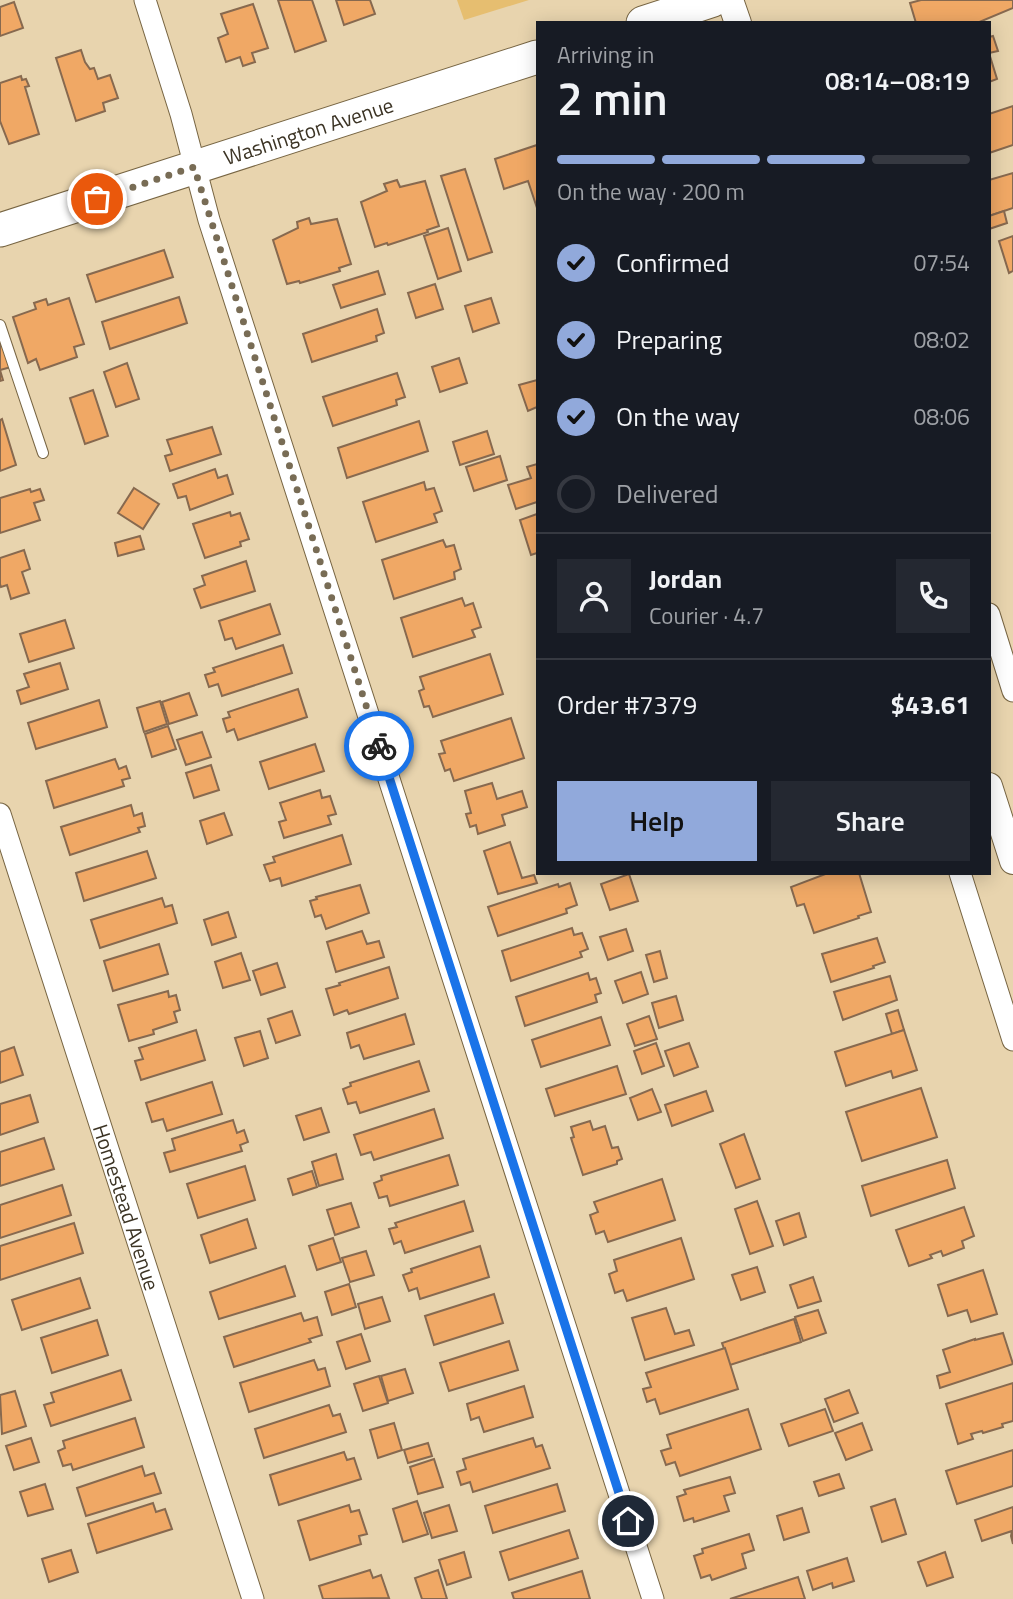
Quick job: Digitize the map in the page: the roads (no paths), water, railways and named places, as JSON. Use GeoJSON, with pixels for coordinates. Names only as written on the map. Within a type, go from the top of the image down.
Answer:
{"type":"FeatureCollection","features":[{"type":"Feature","properties":{"kind":"main road"},"geometry":{"type":"LineString","coordinates":[[649,21],[713,0]]}},
{"type":"Feature","properties":{"kind":"main road","name":"Washington Avenue"},"geometry":{"type":"LineString","coordinates":[[0,230],[536,57]]}},
{"type":"Feature","properties":{"kind":"street"},"geometry":{"type":"LineString","coordinates":[[145,0],[181,114],[194,167],[653,1599]]}},
{"type":"Feature","properties":{"kind":"street"},"geometry":{"type":"LineString","coordinates":[[730,0],[737,21]]}},
{"type":"Feature","properties":{"kind":"street"},"geometry":{"type":"LineString","coordinates":[[991,620],[1013,691]]}},
{"type":"Feature","properties":{"kind":"street"},"geometry":{"type":"LineString","coordinates":[[991,792],[1013,861]]}},
{"type":"Feature","properties":{"kind":"street","name":"Homestead Avenue"},"geometry":{"type":"LineString","coordinates":[[0,814],[253,1599]]}},
{"type":"Feature","properties":{"kind":"street"},"geometry":{"type":"LineString","coordinates":[[961,875],[1013,1040]]}},
{"type":"Feature","properties":{"kind":"lane"},"geometry":{"type":"LineString","coordinates":[[0,325],[43,453]]}}]}
